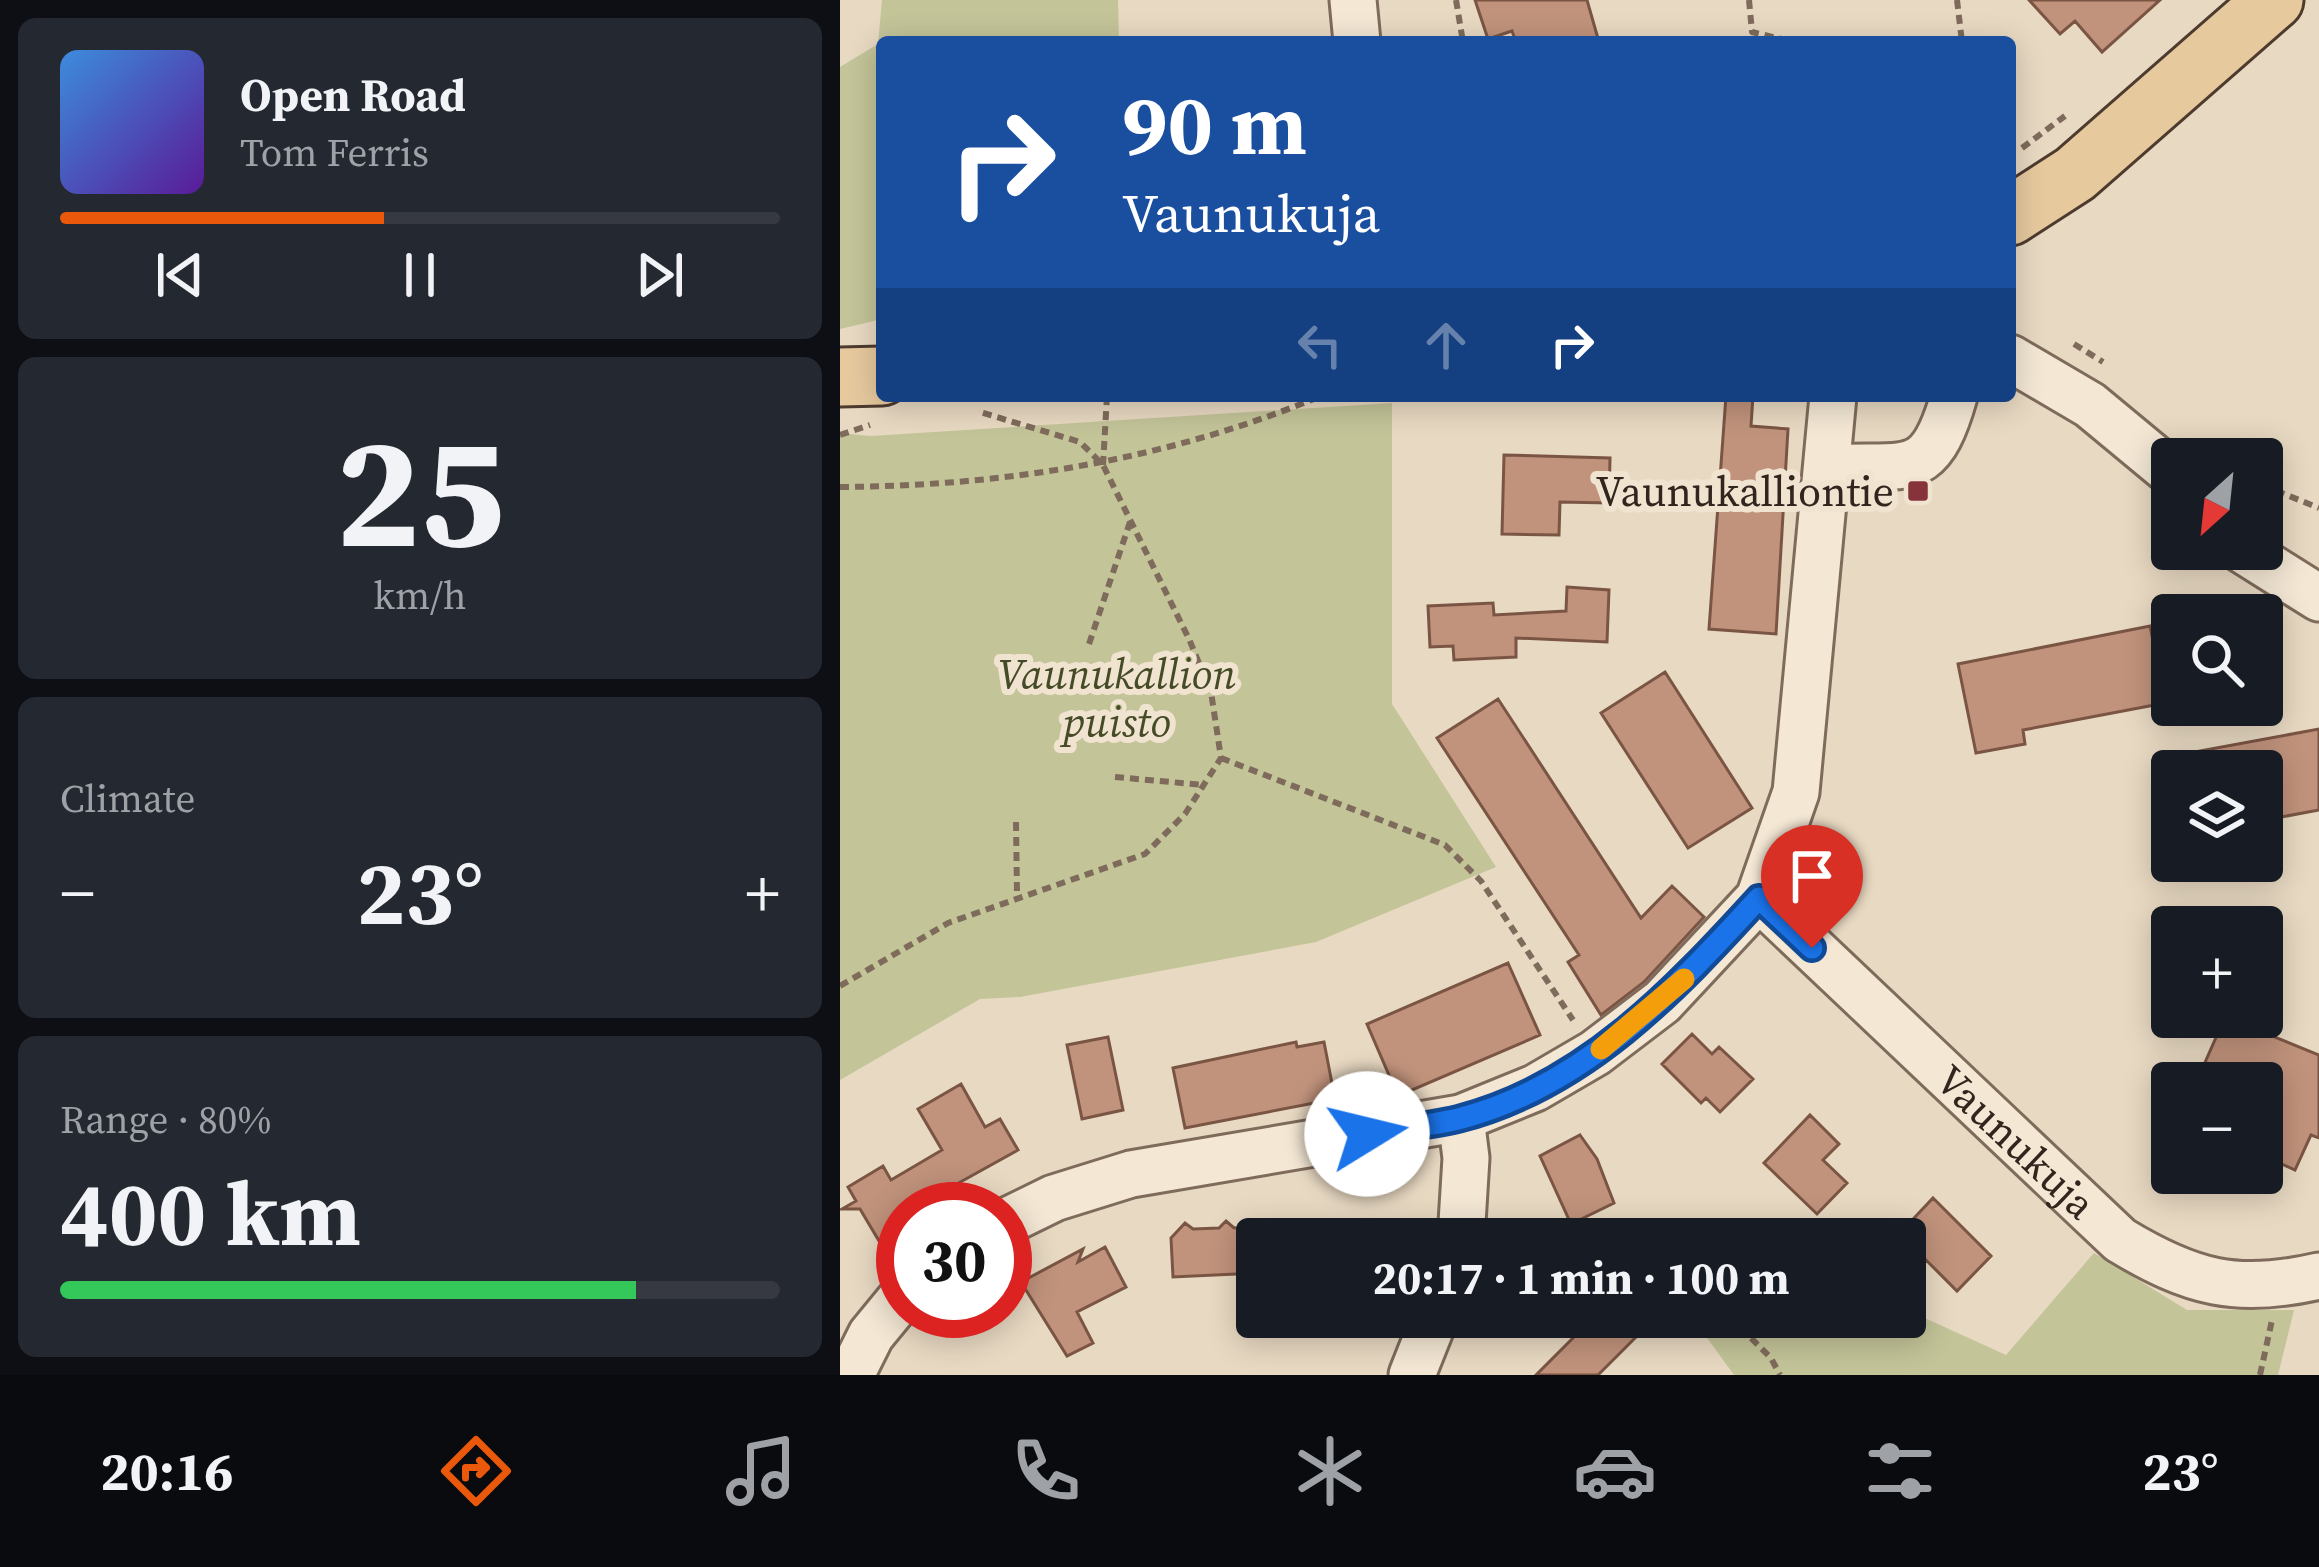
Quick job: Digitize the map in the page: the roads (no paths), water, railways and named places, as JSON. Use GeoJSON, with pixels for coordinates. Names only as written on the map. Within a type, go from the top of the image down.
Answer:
{"type":"FeatureCollection","features":[{"type":"Feature","properties":{"kind":"main road"},"geometry":{"type":"LineString","coordinates":[[2016,212],[2075,175],[2274,0]]}},
{"type":"Feature","properties":{"kind":"main road"},"geometry":{"type":"LineString","coordinates":[[840,377],[876,376]]}},
{"type":"Feature","properties":{"kind":"street"},"geometry":{"type":"LineString","coordinates":[[1353,0],[1356,36]]}},
{"type":"Feature","properties":{"kind":"street"},"geometry":{"type":"LineString","coordinates":[[2016,362],[2090,405],[2151,456]]}},
{"type":"Feature","properties":{"kind":"street"},"geometry":{"type":"LineString","coordinates":[[1032,1209],[1131,1174],[1461,1118],[1534,1088],[1595,1053],[1662,1001],[1759,898],[1777,858],[1803,758],[1833,402]]}},
{"type":"Feature","properties":{"kind":"street"},"geometry":{"type":"LineString","coordinates":[[1830,468],[1917,464],[1934,452],[1952,402]]}},
{"type":"Feature","properties":{"kind":"street"},"geometry":{"type":"LineString","coordinates":[[2274,570],[2319,598]]}},
{"type":"Feature","properties":{"kind":"street","name":"Vaunukuja"},"geometry":{"type":"LineString","coordinates":[[1759,898],[2120,1240],[2159,1264],[2222,1286],[2297,1281]]}},
{"type":"Feature","properties":{"kind":"street"},"geometry":{"type":"LineString","coordinates":[[1461,1118],[1466,1158],[1462,1218]]}},
{"type":"Feature","properties":{"kind":"street"},"geometry":{"type":"LineString","coordinates":[[850,1375],[876,1329]]}},
{"type":"Feature","properties":{"kind":"street"},"geometry":{"type":"LineString","coordinates":[[1412,1375],[1427,1338]]}},
{"type":"Feature","properties":{"kind":"place","name":"Vaunukalliontie"},"geometry":{"type":"Point","coordinates":[1918,491]}},
{"type":"Feature","properties":{"kind":"park label","name":"Vaunukallion puisto"},"geometry":{"type":"Point","coordinates":[1117,698]}}]}
